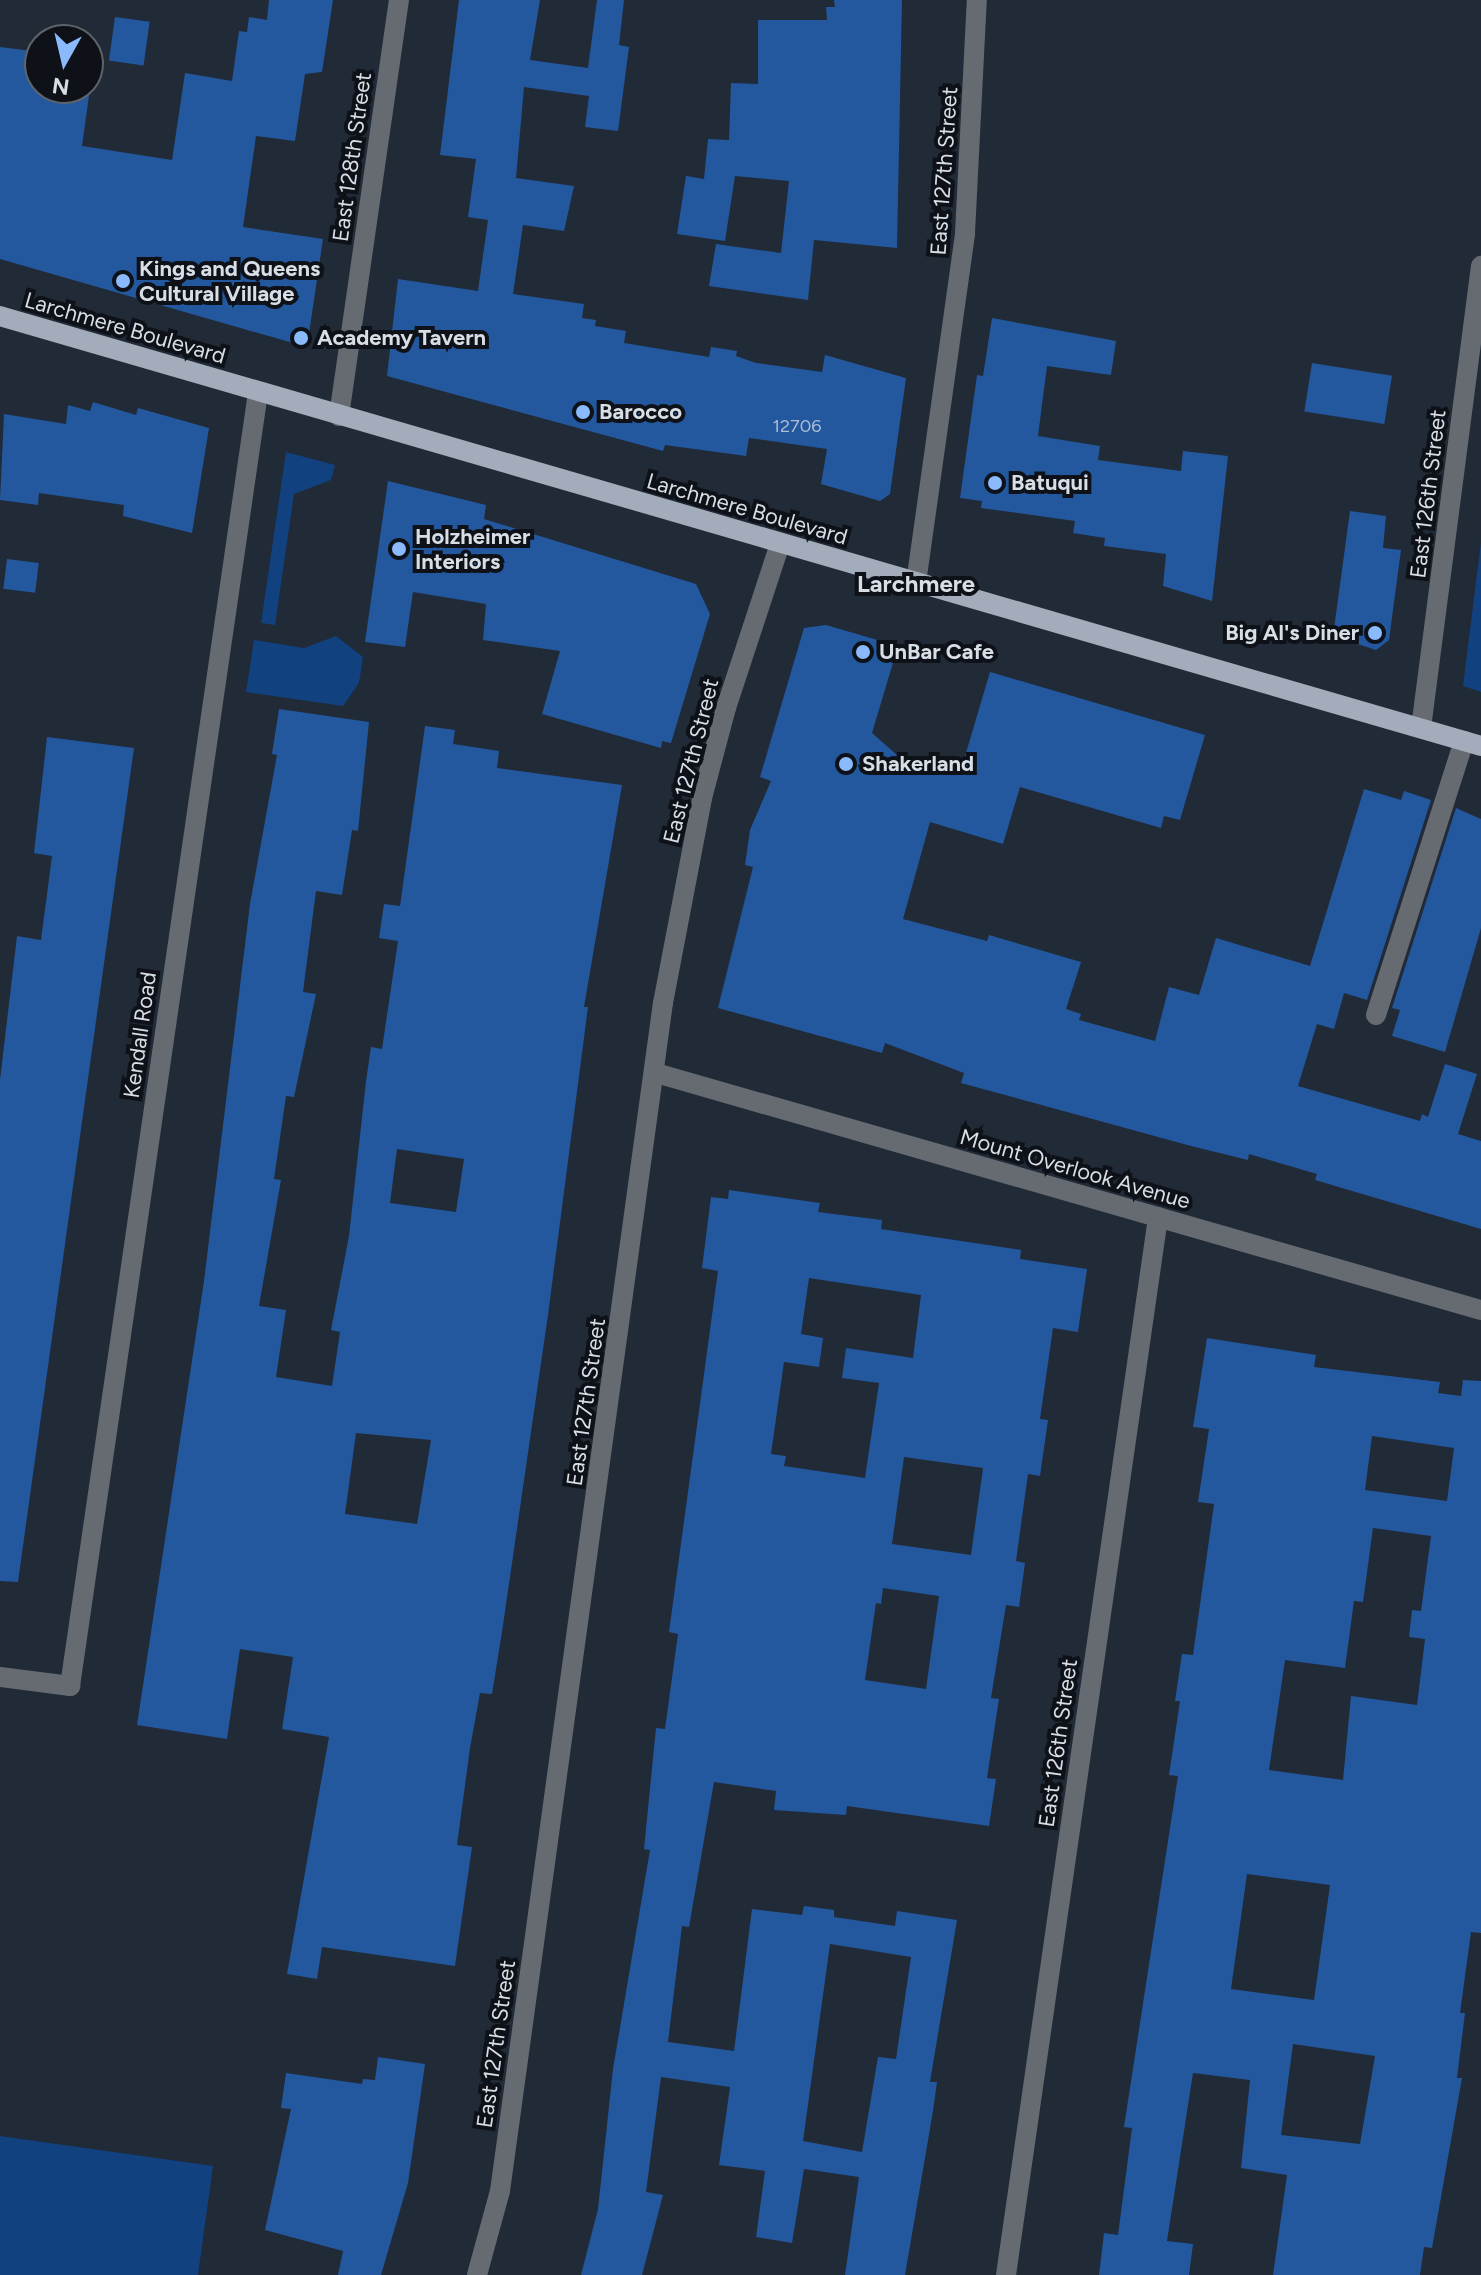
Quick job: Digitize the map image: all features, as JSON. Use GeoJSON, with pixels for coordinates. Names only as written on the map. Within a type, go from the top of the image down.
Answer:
{"type":"FeatureCollection","features":[{"type":"Feature","properties":{"kind":"main road","name":"Larchmere Boulevard"},"geometry":{"type":"LineString","coordinates":[[0,316],[1472,744]]}},
{"type":"Feature","properties":{"kind":"street","name":"East 128th Street"},"geometry":{"type":"LineString","coordinates":[[339,416],[399,0]]}},
{"type":"Feature","properties":{"kind":"street","name":"East 127th Street"},"geometry":{"type":"LineString","coordinates":[[916,583],[965,233],[977,0]]}},
{"type":"Feature","properties":{"kind":"street","name":"East 126th Street"},"geometry":{"type":"LineString","coordinates":[[1421,728],[1481,266]]}},
{"type":"Feature","properties":{"kind":"street","name":"Kendall Road"},"geometry":{"type":"LineString","coordinates":[[0,1677],[70,1686],[258,392]]}},
{"type":"Feature","properties":{"kind":"street","name":"East 127th Street"},"geometry":{"type":"LineString","coordinates":[[477,2275],[500,2191],[656,1073],[663,1003],[702,798],[780,544]]}},
{"type":"Feature","properties":{"kind":"street"},"geometry":{"type":"LineString","coordinates":[[1376,1015],[1472,744]]}},
{"type":"Feature","properties":{"kind":"street","name":"Mount Overlook Avenue"},"geometry":{"type":"LineString","coordinates":[[656,1073],[1481,1310]]}},
{"type":"Feature","properties":{"kind":"street","name":"East 126th Street"},"geometry":{"type":"LineString","coordinates":[[1006,2275],[1158,1217]]}},
{"type":"Feature","properties":{"kind":"shaded area"},"geometry":{"type":"Polygon","coordinates":[[[286,452],[335,465],[331,480],[294,494],[275,625],[261,623],[286,452]]]}},
{"type":"Feature","properties":{"kind":"shaded area"},"geometry":{"type":"Polygon","coordinates":[[[1481,542],[1481,692],[1463,686],[1481,542]]]}},
{"type":"Feature","properties":{"kind":"shaded area"},"geometry":{"type":"Polygon","coordinates":[[[336,636],[363,657],[359,683],[343,706],[246,692],[254,640],[304,648],[336,636]]]}},
{"type":"Feature","properties":{"kind":"shaded area"},"geometry":{"type":"Polygon","coordinates":[[[0,2136],[213,2166],[198,2275],[0,2275],[0,2136]]]}},
{"type":"Feature","properties":{"kind":"building"},"geometry":{"type":"Polygon","coordinates":[[[269,0],[333,0],[322,72],[305,74],[295,141],[256,136],[243,227],[323,239],[307,347],[0,259],[0,47],[24,50],[24,104],[88,104],[82,146],[172,160],[185,73],[232,81],[239,31],[247,32],[249,17],[267,20],[269,0]]]}},
{"type":"Feature","properties":{"kind":"building"},"geometry":{"type":"Polygon","coordinates":[[[459,0],[540,0],[530,60],[588,68],[597,0],[624,0],[619,45],[629,47],[618,131],[585,127],[589,96],[524,87],[516,178],[574,186],[564,231],[523,225],[513,294],[584,304],[582,318],[596,320],[595,326],[626,331],[624,343],[709,357],[711,347],[737,351],[736,356],[756,363],[822,372],[825,355],[906,378],[890,494],[880,501],[821,484],[827,449],[749,438],[746,456],[665,445],[663,451],[387,376],[398,279],[478,291],[488,220],[468,217],[476,159],[440,155],[459,0]]]}},
{"type":"Feature","properties":{"kind":"building"},"geometry":{"type":"Polygon","coordinates":[[[834,0],[902,0],[897,248],[814,240],[808,300],[709,286],[716,244],[781,253],[789,181],[735,176],[725,241],[677,234],[686,176],[704,179],[708,139],[729,140],[731,83],[758,84],[758,20],[827,20],[826,7],[835,7],[834,0]]]}},
{"type":"Feature","properties":{"kind":"building"},"geometry":{"type":"Polygon","coordinates":[[[115,17],[150,22],[144,65],[109,61],[115,17]]]}},
{"type":"Feature","properties":{"kind":"building"},"geometry":{"type":"Polygon","coordinates":[[[992,318],[1116,341],[1111,375],[1047,366],[1038,436],[1100,446],[1098,460],[1181,471],[1183,451],[1228,456],[1212,601],[1163,586],[1166,554],[1104,546],[1105,538],[1073,533],[1075,521],[981,508],[982,501],[960,498],[977,375],[983,376],[992,318]]]}},
{"type":"Feature","properties":{"kind":"building"},"geometry":{"type":"Polygon","coordinates":[[[1312,363],[1392,376],[1384,424],[1304,411],[1312,363]]]}},
{"type":"Feature","properties":{"kind":"building"},"geometry":{"type":"Polygon","coordinates":[[[93,402],[136,415],[138,408],[209,428],[192,533],[123,516],[124,505],[39,493],[38,505],[0,500],[4,414],[66,424],[68,405],[90,411],[93,402]]]}},
{"type":"Feature","properties":{"kind":"building"},"geometry":{"type":"Polygon","coordinates":[[[388,481],[486,505],[484,519],[696,584],[710,614],[671,743],[662,741],[661,748],[542,714],[560,651],[483,640],[486,604],[413,592],[405,647],[365,642],[388,481]]]}},
{"type":"Feature","properties":{"kind":"building"},"geometry":{"type":"Polygon","coordinates":[[[1350,511],[1386,516],[1383,548],[1401,550],[1389,640],[1376,650],[1333,636],[1350,511]]]}},
{"type":"Feature","properties":{"kind":"building"},"geometry":{"type":"Polygon","coordinates":[[[7,559],[39,563],[35,593],[3,589],[7,559]]]}},
{"type":"Feature","properties":{"kind":"building"},"geometry":{"type":"Polygon","coordinates":[[[826,625],[898,646],[872,733],[897,755],[960,773],[990,672],[1205,735],[1180,820],[1164,816],[1161,828],[1020,787],[1003,844],[930,822],[903,919],[987,941],[989,935],[1081,962],[1066,1009],[1081,1014],[1079,1020],[1155,1041],[1169,987],[1199,995],[1216,938],[1310,966],[1364,789],[1401,800],[1404,791],[1431,800],[1367,1000],[1344,993],[1334,1029],[1317,1024],[1298,1086],[1420,1121],[1422,1114],[1428,1117],[1445,1064],[1477,1074],[1458,1134],[1481,1141],[1481,1229],[1315,1180],[1317,1174],[1249,1154],[1248,1160],[1191,1146],[961,1083],[964,1073],[885,1043],[882,1053],[718,1008],[753,867],[745,865],[750,830],[771,781],[760,777],[804,628],[826,625]]]}},
{"type":"Feature","properties":{"kind":"building"},"geometry":{"type":"Polygon","coordinates":[[[279,709],[369,722],[358,831],[352,830],[342,895],[316,891],[303,992],[316,994],[294,1097],[286,1096],[274,1179],[281,1180],[259,1306],[286,1310],[276,1377],[332,1386],[340,1332],[331,1330],[349,1236],[371,1047],[382,1049],[398,941],[379,938],[384,904],[400,906],[425,726],[455,730],[453,744],[499,751],[497,768],[622,785],[584,1007],[588,1007],[548,1315],[502,1632],[492,1694],[480,1693],[470,1748],[457,1845],[472,1847],[455,1966],[322,1947],[317,1979],[287,1974],[329,1737],[282,1729],[293,1657],[240,1649],[227,1739],[137,1725],[204,1281],[250,904],[277,755],[272,754],[279,709]],[[397,1149],[390,1203],[456,1212],[464,1159],[397,1149]],[[356,1433],[345,1514],[417,1524],[431,1440],[356,1433]]]}},
{"type":"Feature","properties":{"kind":"building"},"geometry":{"type":"Polygon","coordinates":[[[47,737],[134,748],[18,1582],[0,1581],[0,1080],[17,936],[41,940],[52,856],[34,853],[47,737]]]}},
{"type":"Feature","properties":{"kind":"building"},"geometry":{"type":"Polygon","coordinates":[[[1456,808],[1481,819],[1481,928],[1445,1052],[1392,1036],[1400,1010],[1392,1008],[1456,808]]]}},
{"type":"Feature","properties":{"kind":"building"},"geometry":{"type":"Polygon","coordinates":[[[729,1190],[820,1203],[818,1212],[882,1220],[881,1229],[1021,1250],[1020,1259],[1087,1269],[1078,1332],[1053,1328],[1040,1419],[1048,1420],[1040,1476],[1028,1474],[1016,1561],[1025,1563],[1019,1607],[1006,1605],[991,1698],[999,1699],[987,1778],[996,1779],[989,1826],[847,1806],[846,1815],[774,1810],[776,1791],[714,1782],[689,1927],[682,1926],[668,2042],[734,2051],[752,1909],[802,1915],[804,1906],[834,1910],[834,1917],[895,1926],[897,1911],[957,1920],[930,2082],[937,2082],[933,2111],[905,2275],[845,2275],[859,2177],[804,2169],[792,2243],[756,2237],[765,2171],[719,2165],[730,2087],[661,2077],[646,2192],[663,2195],[642,2275],[581,2275],[598,2209],[613,2069],[650,1850],[644,1849],[656,1728],[665,1729],[678,1634],[669,1632],[718,1271],[702,1268],[711,1197],[728,1199],[729,1190]],[[809,1278],[801,1334],[823,1338],[819,1367],[784,1362],[771,1454],[786,1456],[784,1466],[865,1478],[879,1383],[842,1378],[846,1348],[913,1358],[921,1295],[809,1278]],[[904,1457],[892,1544],[971,1555],[983,1468],[904,1457]],[[883,1588],[881,1604],[876,1603],[865,1680],[926,1689],[939,1596],[883,1588]],[[830,1944],[803,2141],[862,2152],[878,2057],[896,2059],[911,1957],[830,1944]]]}},
{"type":"Feature","properties":{"kind":"building"},"geometry":{"type":"Polygon","coordinates":[[[1207,1338],[1316,1355],[1314,1367],[1440,1382],[1438,1393],[1461,1396],[1463,1380],[1481,1381],[1481,1933],[1471,1932],[1460,2013],[1465,2013],[1457,2078],[1462,2078],[1432,2248],[1424,2247],[1420,2275],[1273,2275],[1287,2175],[1241,2168],[1250,2080],[1193,2073],[1167,2241],[1193,2244],[1189,2275],[1099,2275],[1104,2233],[1118,2235],[1132,2128],[1124,2127],[1178,1776],[1169,1775],[1180,1701],[1175,1701],[1182,1654],[1193,1655],[1214,1504],[1198,1502],[1209,1429],[1193,1427],[1207,1338]],[[1372,1436],[1365,1490],[1447,1501],[1454,1448],[1372,1436]],[[1373,1528],[1363,1602],[1354,1601],[1345,1668],[1285,1660],[1269,1770],[1343,1780],[1351,1696],[1417,1705],[1425,1639],[1409,1637],[1412,1610],[1421,1611],[1431,1536],[1373,1528]],[[1247,1874],[1231,1989],[1314,2000],[1330,1885],[1247,1874]],[[1293,2044],[1281,2135],[1360,2144],[1375,2056],[1293,2044]]]}},
{"type":"Feature","properties":{"kind":"building"},"geometry":{"type":"Polygon","coordinates":[[[378,2057],[425,2064],[408,2183],[381,2275],[338,2275],[343,2251],[265,2230],[291,2109],[281,2108],[286,2073],[362,2084],[363,2079],[375,2080],[378,2057]]]}},
{"type":"Feature","properties":{"kind":"place","name":"Kings and Queens Cultural Village"},"geometry":{"type":"Point","coordinates":[123,281]}},
{"type":"Feature","properties":{"kind":"place","name":"Academy Tavern"},"geometry":{"type":"Point","coordinates":[301,338]}},
{"type":"Feature","properties":{"kind":"place","name":"Barocco"},"geometry":{"type":"Point","coordinates":[583,412]}},
{"type":"Feature","properties":{"kind":"place","name":"Batuqui"},"geometry":{"type":"Point","coordinates":[995,483]}},
{"type":"Feature","properties":{"kind":"place","name":"Holzheimer Interiors"},"geometry":{"type":"Point","coordinates":[399,549]}},
{"type":"Feature","properties":{"kind":"place","name":"Big Al's Diner"},"geometry":{"type":"Point","coordinates":[1375,633]}},
{"type":"Feature","properties":{"kind":"place","name":"UnBar Cafe"},"geometry":{"type":"Point","coordinates":[863,652]}},
{"type":"Feature","properties":{"kind":"place","name":"Shakerland"},"geometry":{"type":"Point","coordinates":[846,764]}},
{"type":"Feature","properties":{"kind":"district","name":"Larchmere"},"geometry":{"type":"Point","coordinates":[916,584]}}]}
